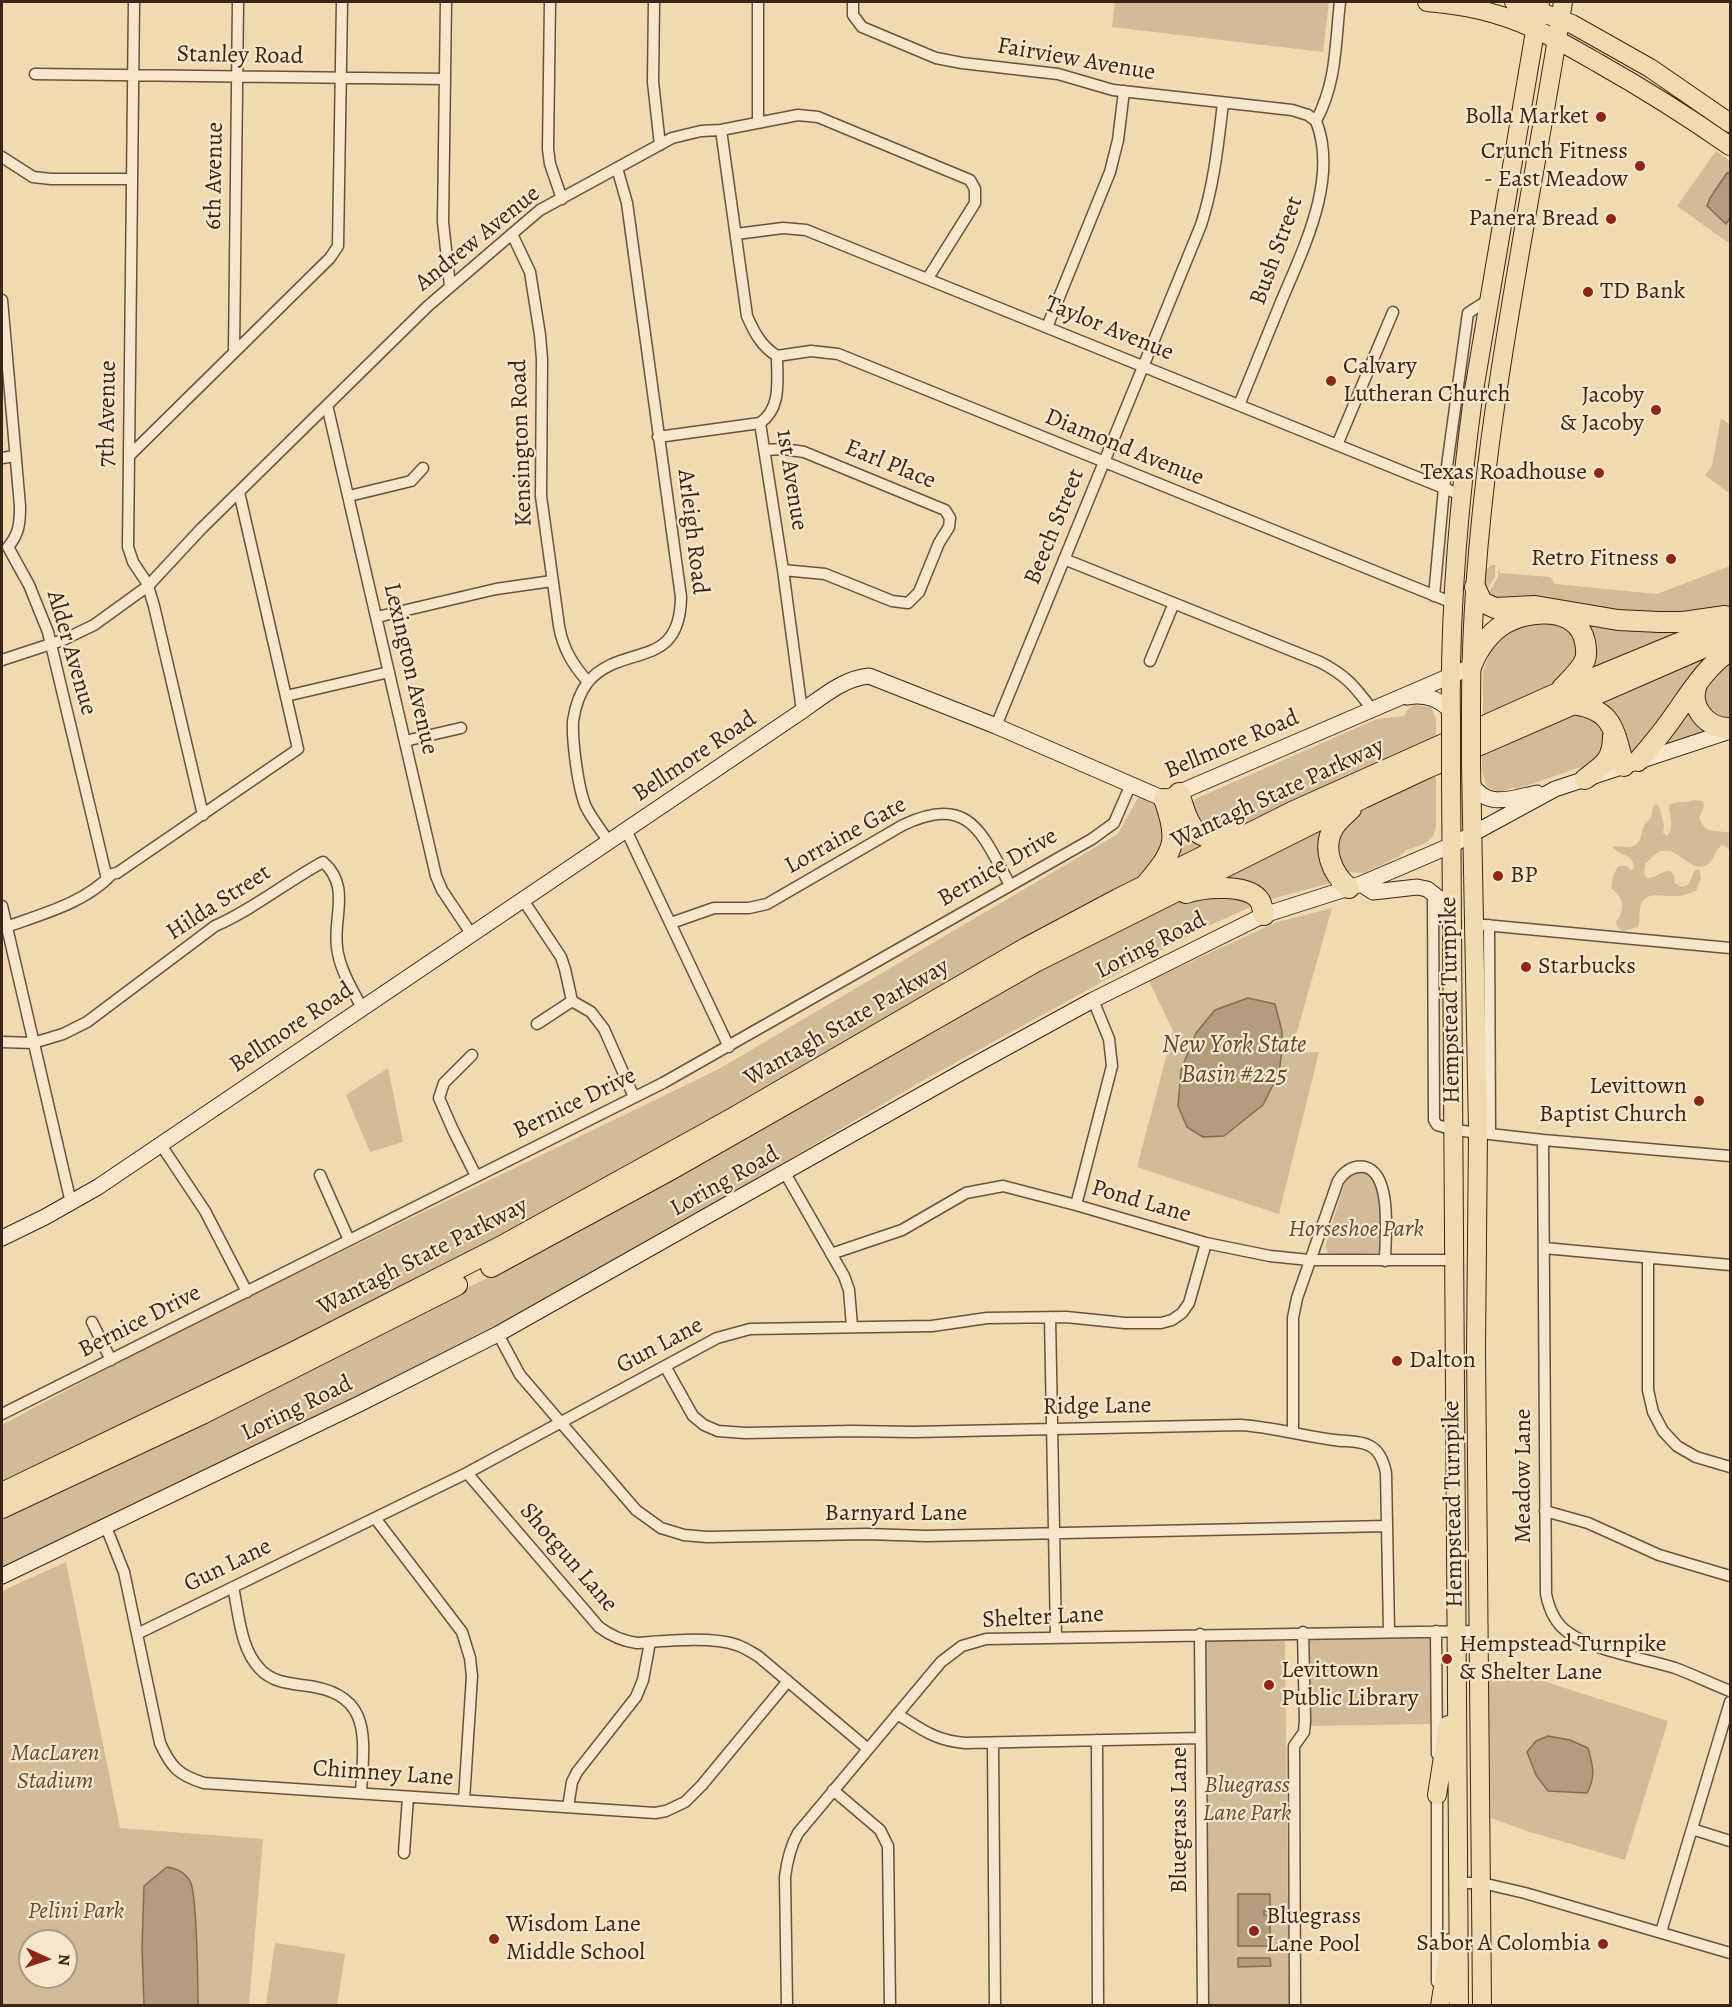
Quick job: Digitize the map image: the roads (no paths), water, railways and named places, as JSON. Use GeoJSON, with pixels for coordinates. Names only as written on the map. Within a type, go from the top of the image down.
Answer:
{"type":"FeatureCollection","features":[{"type":"Feature","properties":{"kind":"highway"},"geometry":{"type":"LineString","coordinates":[[1474,587],[1480,600],[1495,608],[1535,606],[1618,620],[1659,622],[1683,622],[1731,615]]}},
{"type":"Feature","properties":{"kind":"highway"},"geometry":{"type":"LineString","coordinates":[[1471,667],[1478,650],[1492,633],[1517,618],[1539,614],[1561,616],[1578,625],[1584,635],[1585,659],[1564,699],[1599,711],[1612,727],[1631,764],[1662,732],[1699,679],[1720,657],[1731,650]]}},
{"type":"Feature","properties":{"kind":"highway","name":"Wantagh State Parkway"},"geometry":{"type":"LineString","coordinates":[[2,1493],[262,1368],[490,1252],[733,1118],[1026,948],[1363,798],[1564,699],[1731,622]]}},
{"type":"Feature","properties":{"kind":"highway","name":"Wantagh State Parkway"},"geometry":{"type":"LineString","coordinates":[[2,1508],[202,1414],[387,1322],[503,1261],[670,1170],[1292,812],[1564,699],[1731,636]]}},
{"type":"Feature","properties":{"kind":"highway"},"geometry":{"type":"LineString","coordinates":[[1699,679],[1694,696],[1702,715],[1710,724],[1731,730]]}},
{"type":"Feature","properties":{"kind":"highway"},"geometry":{"type":"LineString","coordinates":[[1585,779],[1608,760],[1613,748],[1612,727]]}},
{"type":"Feature","properties":{"kind":"highway"},"geometry":{"type":"LineString","coordinates":[[1171,796],[1195,832],[1203,836],[1223,837],[1292,812]]}},
{"type":"Feature","properties":{"kind":"highway"},"geometry":{"type":"LineString","coordinates":[[1145,897],[1172,843],[1171,796]]}},
{"type":"Feature","properties":{"kind":"highway"},"geometry":{"type":"LineString","coordinates":[[1355,886],[1340,880],[1331,865],[1328,848],[1334,825],[1363,798]]}},
{"type":"Feature","properties":{"kind":"highway"},"geometry":{"type":"LineString","coordinates":[[1145,897],[1196,890],[1245,890],[1260,902],[1264,915]]}},
{"type":"Feature","properties":{"kind":"main road"},"geometry":{"type":"LineString","coordinates":[[1427,2],[1455,5],[1494,14],[1536,30],[1672,105],[1731,146]]}},
{"type":"Feature","properties":{"kind":"main road"},"geometry":{"type":"LineString","coordinates":[[1514,2],[1562,10],[1731,123]]}},
{"type":"Feature","properties":{"kind":"main road","name":"Hempstead Turnpike"},"geometry":{"type":"LineString","coordinates":[[1459,2006],[1450,675],[1461,495],[1474,390],[1539,6]]}},
{"type":"Feature","properties":{"kind":"main road","name":"Hempstead Turnpike"},"geometry":{"type":"LineString","coordinates":[[1482,2006],[1476,1350],[1484,1133],[1481,924],[1472,834],[1471,667],[1474,587],[1484,484],[1562,10]]}},
{"type":"Feature","properties":{"kind":"main road"},"geometry":{"type":"LineString","coordinates":[[1474,390],[1472,471],[1474,482],[1484,484]]}},
{"type":"Feature","properties":{"kind":"main road"},"geometry":{"type":"LineString","coordinates":[[1437,1795],[1457,1672]]}},
{"type":"Feature","properties":{"kind":"main road"},"geometry":{"type":"LineString","coordinates":[[1439,2006],[1458,1887]]}},
{"type":"Feature","properties":{"kind":"street","name":"7th Avenue"},"geometry":{"type":"LineString","coordinates":[[134,2],[128,547],[133,562],[148,586],[203,814]]}},
{"type":"Feature","properties":{"kind":"street","name":"6th Avenue"},"geometry":{"type":"LineString","coordinates":[[234,351],[238,2]]}},
{"type":"Feature","properties":{"kind":"street"},"geometry":{"type":"LineString","coordinates":[[129,456],[330,258],[338,246],[342,2]]}},
{"type":"Feature","properties":{"kind":"street"},"geometry":{"type":"LineString","coordinates":[[446,2],[443,222],[450,286]]}},
{"type":"Feature","properties":{"kind":"street"},"geometry":{"type":"LineString","coordinates":[[550,2],[548,149],[550,164],[562,199]]}},
{"type":"Feature","properties":{"kind":"street"},"geometry":{"type":"LineString","coordinates":[[654,2],[653,89],[660,145]]}},
{"type":"Feature","properties":{"kind":"street"},"geometry":{"type":"LineString","coordinates":[[758,2],[758,121]]}},
{"type":"Feature","properties":{"kind":"street","name":"Fairview Avenue"},"geometry":{"type":"LineString","coordinates":[[853,2],[853,15],[862,27],[936,58],[1058,74],[1113,90],[1292,110],[1308,115],[1316,121]]}},
{"type":"Feature","properties":{"kind":"street"},"geometry":{"type":"LineString","coordinates":[[1316,121],[1330,89],[1335,66],[1340,2]]}},
{"type":"Feature","properties":{"kind":"street","name":"Stanley Road"},"geometry":{"type":"LineString","coordinates":[[34,74],[445,79]]}},
{"type":"Feature","properties":{"kind":"street"},"geometry":{"type":"LineString","coordinates":[[1047,327],[1110,172],[1118,140],[1124,91]]}},
{"type":"Feature","properties":{"kind":"street","name":"Beech Street"},"geometry":{"type":"LineString","coordinates":[[996,726],[1201,225],[1211,195],[1223,103]]}},
{"type":"Feature","properties":{"kind":"street","name":"Andrew Avenue"},"geometry":{"type":"LineString","coordinates":[[2,660],[63,640],[94,625],[148,586],[239,492],[450,286],[540,210],[672,138],[701,130],[721,129],[798,115],[818,117],[970,180],[975,189],[975,203],[928,278]]}},
{"type":"Feature","properties":{"kind":"street","name":"Bush Street"},"geometry":{"type":"LineString","coordinates":[[1239,405],[1305,245],[1315,214],[1322,168],[1322,136],[1316,121]]}},
{"type":"Feature","properties":{"kind":"street"},"geometry":{"type":"LineString","coordinates":[[721,129],[747,316],[754,333],[768,351],[777,356]]}},
{"type":"Feature","properties":{"kind":"street"},"geometry":{"type":"LineString","coordinates":[[2,158],[33,177],[132,179]]}},
{"type":"Feature","properties":{"kind":"street","name":"Arleigh Road"},"geometry":{"type":"LineString","coordinates":[[588,682],[614,664],[646,655],[656,649],[672,635],[680,615],[681,597],[627,203],[617,168]]}},
{"type":"Feature","properties":{"kind":"street","name":"Taylor Avenue"},"geometry":{"type":"LineString","coordinates":[[736,234],[783,228],[806,230],[1461,495]]}},
{"type":"Feature","properties":{"kind":"street","name":"Kensington Road"},"geometry":{"type":"LineString","coordinates":[[512,234],[530,272],[540,335],[542,359],[541,496],[561,639],[571,660],[588,682]]}},
{"type":"Feature","properties":{"kind":"street"},"geometry":{"type":"LineString","coordinates":[[1434,596],[1444,488],[1468,313],[1490,299]]}},
{"type":"Feature","properties":{"kind":"street","name":"Alder Avenue"},"geometry":{"type":"LineString","coordinates":[[2,300],[4,353],[21,506],[20,526],[16,537],[5,549],[29,585],[48,632],[107,879]]}},
{"type":"Feature","properties":{"kind":"street"},"geometry":{"type":"LineString","coordinates":[[1337,445],[1393,312]]}},
{"type":"Feature","properties":{"kind":"street","name":"Diamond Avenue"},"geometry":{"type":"LineString","coordinates":[[777,356],[812,351],[838,354],[1453,603]]}},
{"type":"Feature","properties":{"kind":"street","name":"1st Avenue"},"geometry":{"type":"LineString","coordinates":[[777,356],[775,403],[769,416],[760,423],[802,711]]}},
{"type":"Feature","properties":{"kind":"street","name":"Lexington Avenue"},"geometry":{"type":"LineString","coordinates":[[327,405],[436,876],[442,890],[472,934]]}},
{"type":"Feature","properties":{"kind":"street"},"geometry":{"type":"LineString","coordinates":[[658,436],[760,423]]}},
{"type":"Feature","properties":{"kind":"street","name":"Earl Place"},"geometry":{"type":"LineString","coordinates":[[765,450],[784,449],[804,452],[945,510],[950,518],[949,527],[939,543],[919,592],[908,603],[892,601],[825,574],[783,570]]}},
{"type":"Feature","properties":{"kind":"street"},"geometry":{"type":"LineString","coordinates":[[2,458],[15,456]]}},
{"type":"Feature","properties":{"kind":"street"},"geometry":{"type":"LineString","coordinates":[[349,496],[411,481],[423,468]]}},
{"type":"Feature","properties":{"kind":"street"},"geometry":{"type":"LineString","coordinates":[[6,927],[68,904],[298,749],[239,492]]}},
{"type":"Feature","properties":{"kind":"street"},"geometry":{"type":"LineString","coordinates":[[1064,558],[1320,662],[1351,682],[1372,709]]}},
{"type":"Feature","properties":{"kind":"street"},"geometry":{"type":"LineString","coordinates":[[377,617],[496,589],[552,581]]}},
{"type":"Feature","properties":{"kind":"street"},"geometry":{"type":"LineString","coordinates":[[1150,661],[1174,603]]}},
{"type":"Feature","properties":{"kind":"street","name":"Bellmore Road"},"geometry":{"type":"LineString","coordinates":[[2,1238],[98,1187],[802,711],[857,677],[869,676],[996,726],[1131,784],[1171,796],[1471,667]]}},
{"type":"Feature","properties":{"kind":"street"},"geometry":{"type":"LineString","coordinates":[[286,696],[389,672]]}},
{"type":"Feature","properties":{"kind":"street"},"geometry":{"type":"LineString","coordinates":[[588,682],[576,709],[574,738],[583,797],[587,808],[609,842]]}},
{"type":"Feature","properties":{"kind":"street"},"geometry":{"type":"LineString","coordinates":[[1393,700],[1418,695],[1427,696],[1441,702],[1451,716]]}},
{"type":"Feature","properties":{"kind":"street"},"geometry":{"type":"LineString","coordinates":[[405,741],[461,728]]}},
{"type":"Feature","properties":{"kind":"street"},"geometry":{"type":"LineString","coordinates":[[1471,774],[1482,796],[1496,801],[1555,789],[1731,730]]}},
{"type":"Feature","properties":{"kind":"street","name":"Bernice Drive"},"geometry":{"type":"LineString","coordinates":[[2,1414],[634,1097],[729,1047],[1092,839],[1114,823],[1131,784]]}},
{"type":"Feature","properties":{"kind":"street","name":"Loring Road"},"geometry":{"type":"LineString","coordinates":[[2,1576],[359,1404],[498,1334],[1093,1000],[1264,915],[1355,886],[1452,845],[1555,789]]}},
{"type":"Feature","properties":{"kind":"street","name":"Lorraine Gate"},"geometry":{"type":"LineString","coordinates":[[671,923],[714,908],[748,908],[767,904],[903,825],[923,816],[937,813],[950,814],[968,821],[987,843],[1010,885]]}},
{"type":"Feature","properties":{"kind":"street"},"geometry":{"type":"LineString","coordinates":[[627,830],[729,1047]]}},
{"type":"Feature","properties":{"kind":"street","name":"Hilda Street"},"geometry":{"type":"LineString","coordinates":[[2,1042],[33,1043],[63,1035],[87,1022],[215,926],[240,915],[303,872],[322,862],[332,870],[340,898],[337,948],[343,969],[362,1008]]}},
{"type":"Feature","properties":{"kind":"street"},"geometry":{"type":"LineString","coordinates":[[1355,886],[1373,892],[1417,887],[1427,889],[1440,899],[1453,931]]}},
{"type":"Feature","properties":{"kind":"street","name":"Hempstead Turnpike"},"geometry":{"type":"LineString","coordinates":[[1433,893],[1434,1119],[1437,1125],[1454,1130]]}},
{"type":"Feature","properties":{"kind":"street"},"geometry":{"type":"LineString","coordinates":[[523,900],[561,957],[572,1001],[591,1012],[604,1029],[634,1097]]}},
{"type":"Feature","properties":{"kind":"street"},"geometry":{"type":"LineString","coordinates":[[2,906],[70,1203]]}},
{"type":"Feature","properties":{"kind":"street"},"geometry":{"type":"LineString","coordinates":[[1481,924],[1731,948]]}},
{"type":"Feature","properties":{"kind":"street"},"geometry":{"type":"LineString","coordinates":[[1076,1205],[1112,1066],[1109,1040],[1093,1000]]}},
{"type":"Feature","properties":{"kind":"street"},"geometry":{"type":"LineString","coordinates":[[537,1024],[572,1001]]}},
{"type":"Feature","properties":{"kind":"street"},"geometry":{"type":"LineString","coordinates":[[472,1055],[444,1083],[439,1098],[476,1176]]}},
{"type":"Feature","properties":{"kind":"street"},"geometry":{"type":"LineString","coordinates":[[1454,1130],[1731,1156]]}},
{"type":"Feature","properties":{"kind":"street","name":"Meadow Lane"},"geometry":{"type":"LineString","coordinates":[[1543,1140],[1546,1594],[1552,1613],[1569,1634],[1586,1642],[1676,1669],[1731,1691]]}},
{"type":"Feature","properties":{"kind":"street"},"geometry":{"type":"LineString","coordinates":[[161,1145],[205,1211],[247,1292]]}},
{"type":"Feature","properties":{"kind":"street"},"geometry":{"type":"LineString","coordinates":[[1293,1432],[1293,1318],[1297,1298],[1338,1181],[1348,1170],[1362,1167],[1371,1169],[1376,1173],[1383,1188],[1385,1261]]}},
{"type":"Feature","properties":{"kind":"street"},"geometry":{"type":"LineString","coordinates":[[785,1173],[844,1276],[849,1290],[852,1326]]}},
{"type":"Feature","properties":{"kind":"street"},"geometry":{"type":"LineString","coordinates":[[320,1175],[349,1240]]}},
{"type":"Feature","properties":{"kind":"street","name":"Pond Lane"},"geometry":{"type":"LineString","coordinates":[[831,1254],[902,1230],[966,1193],[1003,1186],[1206,1243],[1270,1256],[1310,1260],[1454,1260]]}},
{"type":"Feature","properties":{"kind":"street","name":"Gun Lane"},"geometry":{"type":"LineString","coordinates":[[137,1634],[467,1473],[717,1338],[735,1332],[766,1328],[932,1326],[987,1318],[1066,1317],[1125,1323],[1161,1323],[1172,1320],[1189,1304],[1206,1243]]}},
{"type":"Feature","properties":{"kind":"street"},"geometry":{"type":"LineString","coordinates":[[1544,1248],[1731,1265]]}},
{"type":"Feature","properties":{"kind":"street"},"geometry":{"type":"LineString","coordinates":[[1648,1258],[1648,1390],[1653,1412],[1662,1431],[1677,1446],[1696,1457],[1731,1467]]}},
{"type":"Feature","properties":{"kind":"street"},"geometry":{"type":"LineString","coordinates":[[1050,1317],[1056,1637]]}},
{"type":"Feature","properties":{"kind":"street"},"geometry":{"type":"LineString","coordinates":[[92,1322],[111,1360]]}},
{"type":"Feature","properties":{"kind":"street","name":"Barnyard Lane"},"geometry":{"type":"LineString","coordinates":[[498,1334],[520,1375],[636,1510],[661,1528],[684,1535],[707,1537],[1054,1533],[1387,1526]]}},
{"type":"Feature","properties":{"kind":"street","name":"Ridge Lane"},"geometry":{"type":"LineString","coordinates":[[666,1366],[693,1416],[704,1425],[718,1431],[913,1432],[1241,1425],[1266,1426],[1332,1440],[1362,1443],[1377,1450],[1386,1473],[1389,1631]]}},
{"type":"Feature","properties":{"kind":"street","name":"Shotgun Lane"},"geometry":{"type":"LineString","coordinates":[[467,1473],[599,1627],[609,1635],[625,1641],[708,1641],[735,1644],[758,1656],[868,1749]]}},
{"type":"Feature","properties":{"kind":"street"},"geometry":{"type":"LineString","coordinates":[[1545,1511],[1588,1523],[1659,1555],[1731,1576]]}},
{"type":"Feature","properties":{"kind":"street"},"geometry":{"type":"LineString","coordinates":[[375,1518],[462,1632],[467,1644],[472,1676],[464,1800]]}},
{"type":"Feature","properties":{"kind":"street","name":"Chimney Lane"},"geometry":{"type":"LineString","coordinates":[[106,1527],[122,1564],[160,1743],[168,1761],[179,1773],[187,1778],[204,1782],[655,1813],[678,1806],[702,1785],[788,1681]]}},
{"type":"Feature","properties":{"kind":"street"},"geometry":{"type":"LineString","coordinates":[[233,1587],[246,1646],[252,1659],[261,1670],[271,1678],[284,1683],[321,1687],[332,1691],[349,1702],[355,1710],[362,1724],[364,1736],[361,1793]]}},
{"type":"Feature","properties":{"kind":"street","name":"Shelter Lane"},"geometry":{"type":"LineString","coordinates":[[787,2006],[785,1877],[787,1859],[798,1833],[941,1662],[962,1646],[986,1638],[1480,1631]]}},
{"type":"Feature","properties":{"kind":"street"},"geometry":{"type":"LineString","coordinates":[[1294,2006],[1294,1746],[1304,1732],[1304,1632]]}},
{"type":"Feature","properties":{"kind":"street","name":"Hempstead Turnpike"},"geometry":{"type":"LineString","coordinates":[[1436,1632],[1439,2006]]}},
{"type":"Feature","properties":{"kind":"street","name":"Bluegrass Lane"},"geometry":{"type":"LineString","coordinates":[[1200,1634],[1203,2006]]}},
{"type":"Feature","properties":{"kind":"street"},"geometry":{"type":"LineString","coordinates":[[568,1807],[572,1782],[577,1772],[636,1698],[644,1680],[650,1642]]}},
{"type":"Feature","properties":{"kind":"street"},"geometry":{"type":"LineString","coordinates":[[1661,1932],[1731,1702]]}},
{"type":"Feature","properties":{"kind":"street"},"geometry":{"type":"LineString","coordinates":[[897,1714],[936,1738],[946,1741],[993,1743],[1201,1738]]}},
{"type":"Feature","properties":{"kind":"street"},"geometry":{"type":"LineString","coordinates":[[1097,1740],[1098,2006]]}},
{"type":"Feature","properties":{"kind":"street"},"geometry":{"type":"LineString","coordinates":[[993,1743],[995,2006]]}},
{"type":"Feature","properties":{"kind":"street"},"geometry":{"type":"LineString","coordinates":[[833,1790],[880,1830],[888,1846],[890,1856],[891,2006]]}},
{"type":"Feature","properties":{"kind":"street"},"geometry":{"type":"LineString","coordinates":[[404,1853],[408,1797]]}},
{"type":"Feature","properties":{"kind":"street"},"geometry":{"type":"LineString","coordinates":[[1692,1829],[1731,1841]]}},
{"type":"Feature","properties":{"kind":"street"},"geometry":{"type":"LineString","coordinates":[[1458,1887],[1482,1883],[1526,1893],[1731,1953]]}},
{"type":"Feature","properties":{"kind":"water"},"geometry":{"type":"Polygon","coordinates":[[[1727,173],[1730,173],[1730,218],[1726,224],[1707,206],[1727,173]]]}},
{"type":"Feature","properties":{"kind":"water","name":"New York State Basin #225"},"geometry":{"type":"Polygon","coordinates":[[[1248,998],[1275,1004],[1282,1031],[1279,1073],[1263,1105],[1224,1136],[1203,1137],[1187,1127],[1178,1106],[1181,1070],[1196,1033],[1215,1010],[1248,998]]]}},
{"type":"Feature","properties":{"kind":"water"},"geometry":{"type":"Polygon","coordinates":[[[1548,1736],[1570,1740],[1588,1748],[1593,1771],[1592,1782],[1587,1793],[1548,1791],[1536,1775],[1527,1752],[1536,1741],[1548,1736]]]}},
{"type":"Feature","properties":{"kind":"water"},"geometry":{"type":"Polygon","coordinates":[[[167,1867],[183,1873],[190,1881],[192,1889],[197,1940],[198,2005],[144,2005],[142,1948],[144,1886],[167,1867]]]}},
{"type":"Feature","properties":{"kind":"water","name":"Bluegrass Lane Pool"},"geometry":{"type":"Polygon","coordinates":[[[1238,1894],[1270,1894],[1270,1911],[1264,1911],[1264,1915],[1270,1916],[1270,1946],[1238,1946],[1238,1894]]]}},
{"type":"Feature","properties":{"kind":"water"},"geometry":{"type":"Polygon","coordinates":[[[1238,1958],[1270,1958],[1271,1966],[1238,1967],[1238,1958]]]}},
{"type":"Feature","properties":{"kind":"place","name":"Bolla Market"},"geometry":{"type":"Point","coordinates":[1601,117]}},
{"type":"Feature","properties":{"kind":"place","name":"Crunch Fitness - East Meadow"},"geometry":{"type":"Point","coordinates":[1640,166]}},
{"type":"Feature","properties":{"kind":"place","name":"Panera Bread"},"geometry":{"type":"Point","coordinates":[1611,219]}},
{"type":"Feature","properties":{"kind":"place","name":"TD Bank"},"geometry":{"type":"Point","coordinates":[1588,292]}},
{"type":"Feature","properties":{"kind":"place","name":"Calvary Lutheran Church"},"geometry":{"type":"Point","coordinates":[1331,381]}},
{"type":"Feature","properties":{"kind":"place","name":"Jacoby & Jacoby"},"geometry":{"type":"Point","coordinates":[1656,410]}},
{"type":"Feature","properties":{"kind":"place","name":"Texas Roadhouse"},"geometry":{"type":"Point","coordinates":[1599,473]}},
{"type":"Feature","properties":{"kind":"place","name":"Retro Fitness"},"geometry":{"type":"Point","coordinates":[1671,559]}},
{"type":"Feature","properties":{"kind":"place","name":"BP"},"geometry":{"type":"Point","coordinates":[1498,876]}},
{"type":"Feature","properties":{"kind":"place","name":"Starbucks"},"geometry":{"type":"Point","coordinates":[1526,967]}},
{"type":"Feature","properties":{"kind":"place","name":"Levittown Baptist Church"},"geometry":{"type":"Point","coordinates":[1699,1101]}},
{"type":"Feature","properties":{"kind":"place","name":"Dalton"},"geometry":{"type":"Point","coordinates":[1397,1361]}},
{"type":"Feature","properties":{"kind":"place","name":"Hempstead Turnpike & Shelter Lane"},"geometry":{"type":"Point","coordinates":[1447,1659]}},
{"type":"Feature","properties":{"kind":"place","name":"Levittown Public Library"},"geometry":{"type":"Point","coordinates":[1269,1685]}},
{"type":"Feature","properties":{"kind":"place","name":"Bluegrass Lane Pool"},"geometry":{"type":"Point","coordinates":[1254,1931]}},
{"type":"Feature","properties":{"kind":"place","name":"Wisdom Lane Middle School"},"geometry":{"type":"Point","coordinates":[494,1939]}},
{"type":"Feature","properties":{"kind":"place","name":"Sabor A Colombia"},"geometry":{"type":"Point","coordinates":[1603,1944]}},
{"type":"Feature","properties":{"kind":"park label","name":"Horseshoe Park"},"geometry":{"type":"Point","coordinates":[1356,1230]}},
{"type":"Feature","properties":{"kind":"park label","name":"MacLaren Stadium"},"geometry":{"type":"Point","coordinates":[55,1768]}},
{"type":"Feature","properties":{"kind":"park label","name":"Bluegrass Lane Park"},"geometry":{"type":"Point","coordinates":[1247,1800]}},
{"type":"Feature","properties":{"kind":"park label","name":"Pelini Park"},"geometry":{"type":"Point","coordinates":[76,1912]}}]}
